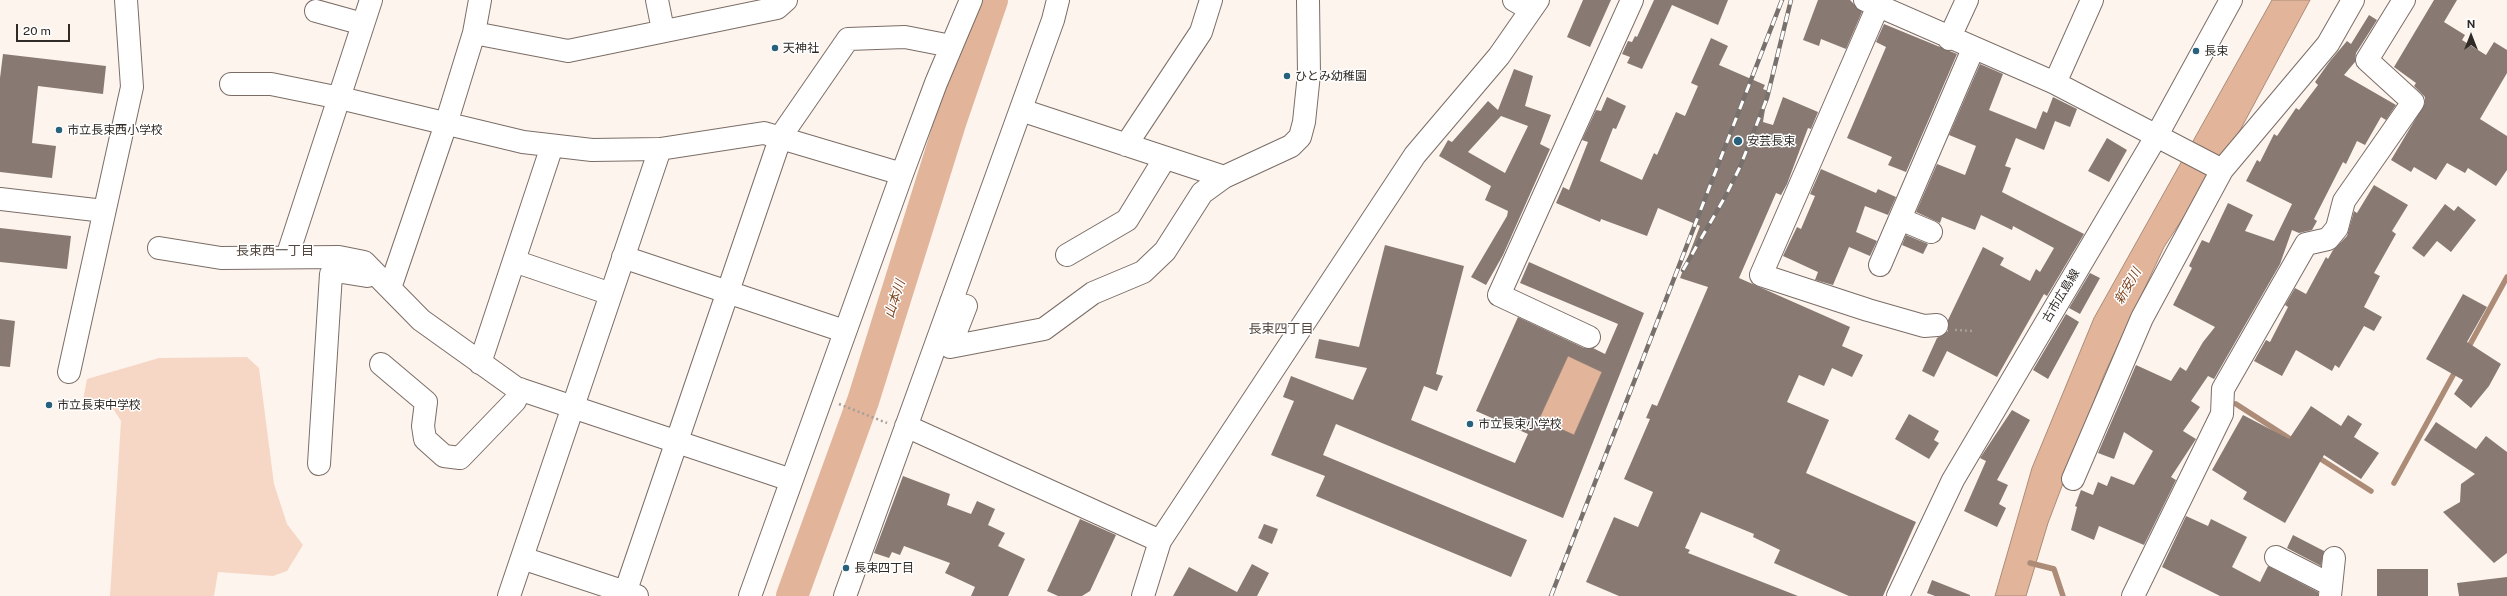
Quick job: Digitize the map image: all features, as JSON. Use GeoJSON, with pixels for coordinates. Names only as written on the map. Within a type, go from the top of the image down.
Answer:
{"type":"FeatureCollection","features":[{"type":"Feature","properties":{"kind":"street"},"geometry":{"type":"LineString","coordinates":[[68,372],[132,87],[126,0]]}},
{"type":"Feature","properties":{"kind":"street"},"geometry":{"type":"LineString","coordinates":[[287,258],[371,0]]}},
{"type":"Feature","properties":{"kind":"street"},"geometry":{"type":"LineString","coordinates":[[383,281],[446,124],[474,32],[480,0]]}},
{"type":"Feature","properties":{"kind":"street"},"geometry":{"type":"LineString","coordinates":[[657,0],[663,30]]}},
{"type":"Feature","properties":{"kind":"street"},"geometry":{"type":"LineString","coordinates":[[474,32],[568,51],[663,30],[776,8],[786,0]]}},
{"type":"Feature","properties":{"kind":"street"},"geometry":{"type":"LineString","coordinates":[[750,596],[844,331],[902,174],[971,0]]}},
{"type":"Feature","properties":{"kind":"street"},"geometry":{"type":"LineString","coordinates":[[845,596],[898,425],[951,302],[1021,110],[1058,0]]}},
{"type":"Feature","properties":{"kind":"street"},"geometry":{"type":"LineString","coordinates":[[1126,145],[1202,32],[1211,0]]}},
{"type":"Feature","properties":{"kind":"street"},"geometry":{"type":"LineString","coordinates":[[951,302],[966,306],[950,347],[1044,329],[1093,293],[1143,272],[1165,251],[1202,193],[1224,177],[1291,146],[1300,137],[1304,122],[1309,74],[1308,0]]}},
{"type":"Feature","properties":{"kind":"street"},"geometry":{"type":"LineString","coordinates":[[1589,337],[1499,295],[1632,0]]}},
{"type":"Feature","properties":{"kind":"street"},"geometry":{"type":"LineString","coordinates":[[1949,38],[1967,0]]}},
{"type":"Feature","properties":{"kind":"street"},"geometry":{"type":"LineString","coordinates":[[2055,83],[2092,0]]}},
{"type":"Feature","properties":{"kind":"street","name":"古市広島線"},"geometry":{"type":"LineString","coordinates":[[1898,596],[1953,480],[2156,135],[2231,0]]}},
{"type":"Feature","properties":{"kind":"street"},"geometry":{"type":"LineString","coordinates":[[2073,479],[2142,318],[2218,168],[2328,44],[2353,0]]}},
{"type":"Feature","properties":{"kind":"street"},"geometry":{"type":"LineString","coordinates":[[2133,596],[2222,414],[2223,389],[2306,244],[2328,239],[2337,228],[2344,201],[2413,102],[2367,60],[2404,0]]}},
{"type":"Feature","properties":{"kind":"street"},"geometry":{"type":"LineString","coordinates":[[1142,596],[1160,541],[1415,155],[1499,56],[1528,3]]}},
{"type":"Feature","properties":{"kind":"street"},"geometry":{"type":"LineString","coordinates":[[1937,325],[1924,326],[1868,310],[1761,275],[1871,3],[1973,49],[2055,83],[2177,145],[2218,168]]}},
{"type":"Feature","properties":{"kind":"street"},"geometry":{"type":"LineString","coordinates":[[316,11],[364,24]]}},
{"type":"Feature","properties":{"kind":"street"},"geometry":{"type":"LineString","coordinates":[[522,558],[629,595],[676,442],[781,136],[848,39],[905,37],[952,46]]}},
{"type":"Feature","properties":{"kind":"street"},"geometry":{"type":"LineString","coordinates":[[1880,265],[1973,49]]}},
{"type":"Feature","properties":{"kind":"street"},"geometry":{"type":"LineString","coordinates":[[231,84],[271,84],[340,98],[522,142],[592,150],[660,149],[764,133],[781,136],[902,174]]}},
{"type":"Feature","properties":{"kind":"street"},"geometry":{"type":"LineString","coordinates":[[1021,110],[1224,177]]}},
{"type":"Feature","properties":{"kind":"street"},"geometry":{"type":"LineString","coordinates":[[480,363],[552,146]]}},
{"type":"Feature","properties":{"kind":"street"},"geometry":{"type":"LineString","coordinates":[[509,596],[660,149]]}},
{"type":"Feature","properties":{"kind":"street"},"geometry":{"type":"LineString","coordinates":[[1067,255],[1127,220],[1165,158]]}},
{"type":"Feature","properties":{"kind":"street"},"geometry":{"type":"LineString","coordinates":[[0,199],[104,211]]}},
{"type":"Feature","properties":{"kind":"street"},"geometry":{"type":"LineString","coordinates":[[1900,219],[1931,232]]}},
{"type":"Feature","properties":{"kind":"street"},"geometry":{"type":"LineString","coordinates":[[159,248],[221,258],[339,257],[364,262],[421,320],[480,363],[520,389],[791,480]]}},
{"type":"Feature","properties":{"kind":"street"},"geometry":{"type":"LineString","coordinates":[[623,257],[844,331]]}},
{"type":"Feature","properties":{"kind":"street"},"geometry":{"type":"LineString","coordinates":[[514,261],[611,294]]}},
{"type":"Feature","properties":{"kind":"street"},"geometry":{"type":"LineString","coordinates":[[319,464],[331,274],[342,272],[383,281]]}},
{"type":"Feature","properties":{"kind":"street"},"geometry":{"type":"LineString","coordinates":[[381,364],[426,402],[423,426],[425,439],[444,456],[460,458],[515,401],[520,389]]}},
{"type":"Feature","properties":{"kind":"street"},"geometry":{"type":"LineString","coordinates":[[898,425],[1160,541]]}},
{"type":"Feature","properties":{"kind":"street"},"geometry":{"type":"LineString","coordinates":[[2276,557],[2331,591],[2334,558]]}},
{"type":"Feature","properties":{"kind":"path"},"geometry":{"type":"LineString","coordinates":[[834,402],[898,425]]}},
{"type":"Feature","properties":{"kind":"shaded area"},"geometry":{"type":"Polygon","coordinates":[[[247,357],[259,368],[274,484],[287,524],[303,545],[287,571],[273,576],[218,572],[214,596],[110,596],[121,421],[114,410],[83,400],[87,379],[159,358],[247,357]]]}},
{"type":"Feature","properties":{"kind":"water","name":"新安川"},"geometry":{"type":"Polygon","coordinates":[[[2272,0],[2310,0],[2238,134],[2164,247],[2104,375],[2048,523],[2026,596],[1995,596],[2032,468],[2094,318],[2272,0]]]}},
{"type":"Feature","properties":{"kind":"water"},"geometry":{"type":"Polygon","coordinates":[[[1568,356],[1602,372],[1574,435],[1539,419],[1568,356]]]}},
{"type":"Feature","properties":{"kind":"building"},"geometry":{"type":"Polygon","coordinates":[[[1583,0],[1611,0],[1590,47],[1567,37],[1583,0]]]}},
{"type":"Feature","properties":{"kind":"building"},"geometry":{"type":"Polygon","coordinates":[[[1654,0],[1728,0],[1718,25],[1672,5],[1642,69],[1627,63],[1630,57],[1622,54],[1628,41],[1632,42],[1635,36],[1637,37],[1654,0]]]}},
{"type":"Feature","properties":{"kind":"building"},"geometry":{"type":"Polygon","coordinates":[[[1818,0],[1850,0],[1862,12],[1846,49],[1821,39],[1819,46],[1803,40],[1818,0]]]}},
{"type":"Feature","properties":{"kind":"building"},"geometry":{"type":"Polygon","coordinates":[[[2434,0],[2457,0],[2444,22],[2465,35],[2462,40],[2486,55],[2494,42],[2507,50],[2507,73],[2480,119],[2507,136],[2507,170],[2496,186],[2468,168],[2465,173],[2447,163],[2436,180],[2414,167],[2411,172],[2391,160],[2425,103],[2425,97],[2414,86],[2416,83],[2394,67],[2434,0]]]}},
{"type":"Feature","properties":{"kind":"building"},"geometry":{"type":"Polygon","coordinates":[[[2369,15],[2377,20],[2356,53],[2355,62],[2344,75],[2396,105],[2386,120],[2381,117],[2365,145],[2357,141],[2346,164],[2343,162],[2314,219],[2317,221],[2312,230],[2299,233],[2292,230],[2280,264],[2214,379],[2208,376],[2191,401],[2200,407],[2183,431],[2196,439],[2171,477],[2176,480],[2144,545],[2099,526],[2094,540],[2071,530],[2077,507],[2075,506],[2081,490],[2093,495],[2098,482],[2107,486],[2111,476],[2134,485],[2153,451],[2124,432],[2114,459],[2098,453],[2136,365],[2171,381],[2180,367],[2186,371],[2203,342],[2215,327],[2173,305],[2192,268],[2189,266],[2202,240],[2209,243],[2228,203],[2253,215],[2245,231],[2274,241],[2292,204],[2246,181],[2257,160],[2260,162],[2274,134],[2277,136],[2296,108],[2299,110],[2318,85],[2315,82],[2330,61],[2347,41],[2351,44],[2369,15]]]}},
{"type":"Feature","properties":{"kind":"building"},"geometry":{"type":"Polygon","coordinates":[[[1884,24],[1957,54],[1906,172],[1888,165],[1892,157],[1847,138],[1886,47],[1876,42],[1884,24]]]}},
{"type":"Feature","properties":{"kind":"building"},"geometry":{"type":"Polygon","coordinates":[[[1711,38],[1728,46],[1719,65],[1765,85],[1763,89],[1768,91],[1763,122],[1773,125],[1783,97],[1818,112],[1811,129],[1808,128],[1787,184],[1781,195],[1776,193],[1739,278],[1850,327],[1842,346],[1863,355],[1852,377],[1832,368],[1824,386],[1799,375],[1787,402],[1829,420],[1806,473],[1916,522],[1883,596],[1849,596],[1774,563],[1780,550],[1753,537],[1754,534],[1701,512],[1685,548],[1690,550],[1688,553],[1798,596],[1619,596],[1586,582],[1614,517],[1638,527],[1653,492],[1624,479],[1650,419],[1646,418],[1652,404],[1657,406],[1708,287],[1680,278],[1700,226],[1658,208],[1647,236],[1601,219],[1600,222],[1556,203],[1563,187],[1569,190],[1588,142],[1582,140],[1596,110],[1601,111],[1607,97],[1626,106],[1616,129],[1613,128],[1600,161],[1642,180],[1654,153],[1657,155],[1676,112],[1685,116],[1698,86],[1691,83],[1711,38]]]}},
{"type":"Feature","properties":{"kind":"building"},"geometry":{"type":"Polygon","coordinates":[[[3,54],[106,66],[103,94],[38,86],[32,143],[56,146],[52,178],[0,172],[0,78],[3,54]]]}},
{"type":"Feature","properties":{"kind":"building"},"geometry":{"type":"Polygon","coordinates":[[[1980,64],[2003,74],[1989,110],[2036,129],[2043,111],[2047,113],[2053,97],[2077,109],[2070,127],[2055,121],[2044,150],[2016,138],[2005,166],[2011,168],[2002,192],[2084,234],[2047,296],[2044,294],[1997,377],[1947,351],[1934,377],[1922,371],[1937,338],[1948,331],[1948,320],[1983,247],[2004,258],[2000,265],[2030,281],[2036,269],[2040,272],[2054,248],[2013,226],[2012,230],[1981,215],[1975,230],[1942,217],[1940,223],[1916,212],[1937,164],[1965,175],[1976,146],[1949,135],[1980,64]]]}},
{"type":"Feature","properties":{"kind":"building"},"geometry":{"type":"Polygon","coordinates":[[[1514,69],[1533,76],[1525,106],[1551,115],[1540,144],[1550,149],[1503,255],[1486,285],[1471,277],[1507,216],[1508,211],[1485,200],[1491,186],[1439,156],[1448,140],[1452,142],[1488,101],[1498,110],[1514,69]],[[1501,116],[1468,152],[1505,173],[1528,126],[1501,116]]]}},
{"type":"Feature","properties":{"kind":"building"},"geometry":{"type":"Polygon","coordinates":[[[2107,138],[2127,150],[2109,182],[2088,171],[2107,138]]]}},
{"type":"Feature","properties":{"kind":"building"},"geometry":{"type":"Polygon","coordinates":[[[1821,169],[1876,193],[1878,189],[1896,197],[1888,215],[1865,206],[1856,232],[1877,241],[1870,256],[1849,247],[1833,285],[1815,280],[1818,272],[1783,256],[1797,227],[1801,229],[1815,196],[1810,194],[1821,169]]]}},
{"type":"Feature","properties":{"kind":"building"},"geometry":{"type":"Polygon","coordinates":[[[2374,185],[2408,205],[2392,231],[2396,234],[2374,273],[2380,276],[2364,307],[2382,317],[2374,331],[2364,326],[2339,368],[2335,365],[2332,371],[2296,350],[2282,376],[2254,361],[2266,340],[2270,342],[2288,307],[2285,305],[2295,288],[2306,294],[2326,257],[2328,259],[2333,250],[2347,236],[2354,211],[2357,213],[2374,185]]]}},
{"type":"Feature","properties":{"kind":"building"},"geometry":{"type":"Polygon","coordinates":[[[2445,204],[2454,211],[2458,206],[2476,220],[2451,252],[2437,241],[2424,257],[2412,248],[2445,204]]]}},
{"type":"Feature","properties":{"kind":"building"},"geometry":{"type":"Polygon","coordinates":[[[0,228],[71,236],[67,269],[0,262],[0,228]]]}},
{"type":"Feature","properties":{"kind":"building"},"geometry":{"type":"Polygon","coordinates":[[[1906,235],[1928,244],[1923,254],[1902,245],[1906,235]]]}},
{"type":"Feature","properties":{"kind":"building"},"geometry":{"type":"Polygon","coordinates":[[[1385,245],[1464,266],[1436,374],[1443,376],[1437,391],[1424,386],[1411,420],[1515,463],[1528,434],[1476,411],[1518,317],[1584,348],[1593,348],[1605,354],[1618,324],[1520,283],[1529,262],[1644,313],[1563,518],[1336,424],[1323,455],[1527,540],[1511,577],[1316,496],[1325,476],[1271,455],[1294,401],[1283,397],[1291,376],[1353,400],[1367,368],[1315,358],[1319,339],[1359,347],[1385,245]],[[1568,356],[1539,419],[1574,435],[1602,372],[1568,356]]]}},
{"type":"Feature","properties":{"kind":"building"},"geometry":{"type":"Polygon","coordinates":[[[2090,273],[2100,278],[2080,314],[2069,308],[2090,273]]]}},
{"type":"Feature","properties":{"kind":"building"},"geometry":{"type":"Polygon","coordinates":[[[2463,294],[2487,307],[2467,342],[2501,364],[2489,386],[2471,408],[2454,394],[2463,380],[2426,359],[2463,294]]]}},
{"type":"Feature","properties":{"kind":"building"},"geometry":{"type":"Polygon","coordinates":[[[2066,314],[2079,322],[2048,379],[2033,370],[2066,314]]]}},
{"type":"Feature","properties":{"kind":"building"},"geometry":{"type":"Polygon","coordinates":[[[0,319],[15,321],[10,367],[0,366],[0,319]]]}},
{"type":"Feature","properties":{"kind":"building"},"geometry":{"type":"Polygon","coordinates":[[[2311,406],[2341,426],[2348,415],[2362,424],[2354,437],[2379,453],[2361,479],[2324,455],[2285,523],[2243,499],[2247,492],[2212,470],[2243,415],[2289,439],[2311,406]]]}},
{"type":"Feature","properties":{"kind":"building"},"geometry":{"type":"Polygon","coordinates":[[[2012,410],[2030,420],[1997,480],[2008,485],[1999,504],[2006,508],[1997,527],[1964,511],[1986,461],[1980,458],[2012,410]]]}},
{"type":"Feature","properties":{"kind":"building"},"geometry":{"type":"Polygon","coordinates":[[[1909,414],[1939,431],[1934,440],[1939,443],[1929,459],[1895,439],[1909,414]]]}},
{"type":"Feature","properties":{"kind":"building"},"geometry":{"type":"Polygon","coordinates":[[[2436,422],[2476,449],[2486,436],[2507,452],[2507,553],[2494,563],[2443,512],[2460,502],[2461,484],[2475,474],[2424,440],[2436,422]]]}},
{"type":"Feature","properties":{"kind":"building"},"geometry":{"type":"Polygon","coordinates":[[[903,476],[950,494],[947,505],[971,514],[977,501],[995,509],[988,525],[1005,533],[998,546],[1025,559],[1008,596],[971,596],[975,587],[945,573],[950,563],[904,546],[900,555],[892,552],[889,558],[874,553],[903,476]]]}},
{"type":"Feature","properties":{"kind":"building"},"geometry":{"type":"Polygon","coordinates":[[[2186,516],[2208,526],[2211,519],[2247,537],[2232,567],[2260,582],[2268,566],[2318,592],[2318,596],[2220,596],[2162,567],[2186,516]]]}},
{"type":"Feature","properties":{"kind":"building"},"geometry":{"type":"Polygon","coordinates":[[[1080,519],[1116,535],[1090,591],[1082,596],[1058,596],[1047,591],[1080,519]]]}},
{"type":"Feature","properties":{"kind":"building"},"geometry":{"type":"Polygon","coordinates":[[[1264,524],[1278,529],[1272,544],[1258,538],[1264,524]]]}},
{"type":"Feature","properties":{"kind":"building"},"geometry":{"type":"Polygon","coordinates":[[[2293,535],[2324,551],[2321,566],[2287,548],[2293,535]]]}},
{"type":"Feature","properties":{"kind":"building"},"geometry":{"type":"Polygon","coordinates":[[[1252,564],[1269,573],[1257,596],[1173,596],[1189,567],[1237,592],[1252,564]]]}},
{"type":"Feature","properties":{"kind":"building"},"geometry":{"type":"Polygon","coordinates":[[[2377,569],[2428,569],[2428,596],[2377,596],[2377,569]]]}},
{"type":"Feature","properties":{"kind":"building"},"geometry":{"type":"Polygon","coordinates":[[[2507,577],[2507,596],[2459,596],[2457,583],[2507,577]]]}},
{"type":"Feature","properties":{"kind":"building"},"geometry":{"type":"Polygon","coordinates":[[[1932,580],[1970,596],[1935,596],[1927,593],[1932,580]]]}},
{"type":"Feature","properties":{"kind":"waterway","name":"山本川"},"geometry":{"type":"LineString","coordinates":[[792,596],[863,401],[951,120],[992,0]]}},
{"type":"Feature","properties":{"kind":"waterway"},"geometry":{"type":"LineString","coordinates":[[2467,350],[2507,277]]}},
{"type":"Feature","properties":{"kind":"waterway"},"geometry":{"type":"LineString","coordinates":[[2394,483],[2457,368]]}},
{"type":"Feature","properties":{"kind":"waterway"},"geometry":{"type":"LineString","coordinates":[[2236,404],[2295,442]]}},
{"type":"Feature","properties":{"kind":"waterway"},"geometry":{"type":"LineString","coordinates":[[2316,456],[2371,491]]}},
{"type":"Feature","properties":{"kind":"waterway"},"geometry":{"type":"LineString","coordinates":[[2030,563],[2054,569],[2063,596]]}},
{"type":"Feature","properties":{"kind":"railway"},"geometry":{"type":"LineString","coordinates":[[1551,596],[1782,0]]}},
{"type":"Feature","properties":{"kind":"railway"},"geometry":{"type":"LineString","coordinates":[[1683,270],[1725,197],[1740,167],[1767,98],[1791,0]]}},
{"type":"Feature","properties":{"kind":"place","name":"天神社"},"geometry":{"type":"Point","coordinates":[775,48]}},
{"type":"Feature","properties":{"kind":"place","name":"長束"},"geometry":{"type":"Point","coordinates":[2196,51]}},
{"type":"Feature","properties":{"kind":"place","name":"ひとみ幼稚園"},"geometry":{"type":"Point","coordinates":[1287,76]}},
{"type":"Feature","properties":{"kind":"place","name":"市立長束西小学校"},"geometry":{"type":"Point","coordinates":[59,130]}},
{"type":"Feature","properties":{"kind":"place","name":"安芸長束"},"geometry":{"type":"Point","coordinates":[1738,141]}},
{"type":"Feature","properties":{"kind":"place","name":"市立長束中学校"},"geometry":{"type":"Point","coordinates":[49,405]}},
{"type":"Feature","properties":{"kind":"place","name":"市立長束小学校"},"geometry":{"type":"Point","coordinates":[1470,424]}},
{"type":"Feature","properties":{"kind":"place","name":"長束四丁目"},"geometry":{"type":"Point","coordinates":[846,568]}},
{"type":"Feature","properties":{"kind":"district","name":"長束西一丁目"},"geometry":{"type":"Point","coordinates":[275,251]}},
{"type":"Feature","properties":{"kind":"district","name":"長束四丁目"},"geometry":{"type":"Point","coordinates":[1281,329]}}]}
